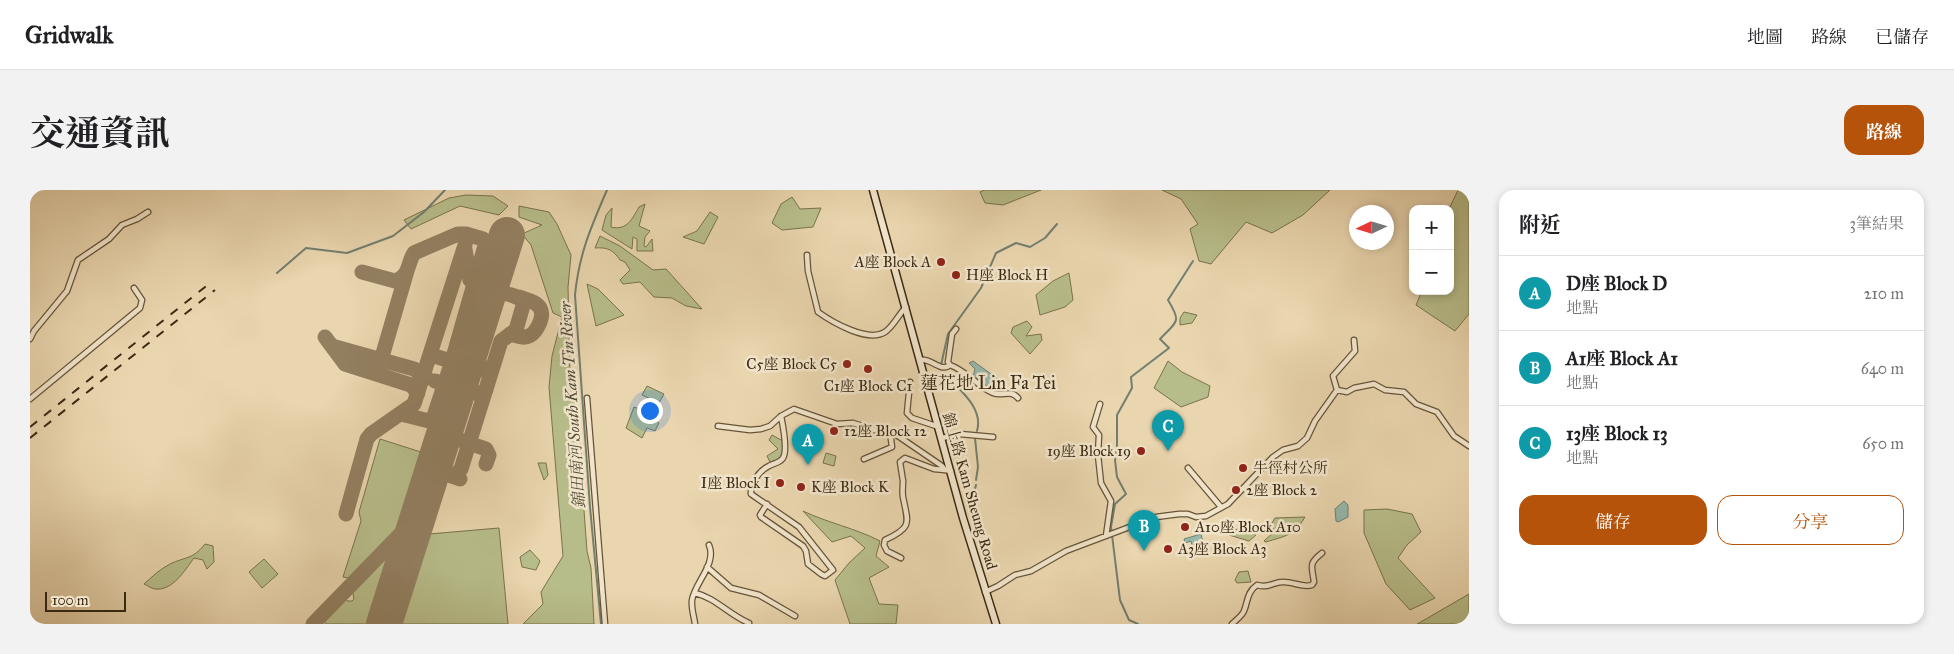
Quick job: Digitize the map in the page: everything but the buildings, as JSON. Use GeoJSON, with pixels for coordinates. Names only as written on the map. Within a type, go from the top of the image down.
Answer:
{"type":"FeatureCollection","features":[{"type":"Feature","properties":{"kind":"main road","name":"錦上路 Kam Sheung Road"},"geometry":{"type":"LineString","coordinates":[[873,190],[939,426],[948,471],[996,624]]}},
{"type":"Feature","properties":{"kind":"street"},"geometry":{"type":"LineString","coordinates":[[30,339],[34,331],[67,291],[78,260],[109,239],[122,225],[148,212]]}},
{"type":"Feature","properties":{"kind":"street"},"geometry":{"type":"LineString","coordinates":[[807,255],[808,271],[818,312],[840,326],[853,331],[879,334],[889,328],[906,307]]}},
{"type":"Feature","properties":{"kind":"street"},"geometry":{"type":"LineString","coordinates":[[30,399],[140,308],[142,300],[134,288]]}},
{"type":"Feature","properties":{"kind":"street"},"geometry":{"type":"LineString","coordinates":[[950,365],[948,362],[952,334],[956,329]]}},
{"type":"Feature","properties":{"kind":"street"},"geometry":{"type":"LineString","coordinates":[[1337,390],[1333,376],[1355,351],[1354,340]]}},
{"type":"Feature","properties":{"kind":"street"},"geometry":{"type":"LineString","coordinates":[[920,360],[928,359],[942,368],[947,368],[950,365],[960,368],[992,393],[1015,394],[1018,398]]}},
{"type":"Feature","properties":{"kind":"street"},"geometry":{"type":"LineString","coordinates":[[910,382],[907,413],[912,418],[939,426]]}},
{"type":"Feature","properties":{"kind":"street"},"geometry":{"type":"LineString","coordinates":[[1337,390],[1347,392],[1354,388],[1374,384],[1385,390],[1404,392],[1416,404],[1437,412],[1454,436],[1469,446]]}},
{"type":"Feature","properties":{"kind":"street"},"geometry":{"type":"LineString","coordinates":[[985,592],[998,586],[1015,574],[1031,571],[1066,551],[1156,517],[1179,514],[1188,514],[1196,517],[1206,516],[1233,500],[1273,457],[1283,450],[1298,446],[1307,438],[1315,421],[1337,390]]}},
{"type":"Feature","properties":{"kind":"street"},"geometry":{"type":"LineString","coordinates":[[587,398],[605,624]]}},
{"type":"Feature","properties":{"kind":"street"},"geometry":{"type":"LineString","coordinates":[[1100,404],[1093,426],[1099,435],[1098,454],[1101,483],[1111,501],[1110,535]]}},
{"type":"Feature","properties":{"kind":"street"},"geometry":{"type":"LineString","coordinates":[[718,426],[756,430],[770,426],[781,416],[794,409],[837,424],[853,423],[880,432],[890,432],[948,471]]}},
{"type":"Feature","properties":{"kind":"street"},"geometry":{"type":"LineString","coordinates":[[767,504],[760,515],[761,517],[804,546],[808,564],[825,576],[833,570],[799,527],[767,504],[753,497],[750,489],[764,469],[782,460],[784,457],[785,450],[781,416]]}},
{"type":"Feature","properties":{"kind":"street"},"geometry":{"type":"LineString","coordinates":[[864,459],[892,446],[890,432]]}},
{"type":"Feature","properties":{"kind":"street"},"geometry":{"type":"LineString","coordinates":[[942,438],[960,434],[993,437]]}},
{"type":"Feature","properties":{"kind":"street"},"geometry":{"type":"LineString","coordinates":[[901,558],[887,551],[884,545],[885,540],[900,533],[906,526],[907,507],[902,496],[903,482],[900,462],[905,458],[934,469],[948,471]]}},
{"type":"Feature","properties":{"kind":"street"},"geometry":{"type":"LineString","coordinates":[[1188,468],[1221,507]]}},
{"type":"Feature","properties":{"kind":"street"},"geometry":{"type":"LineString","coordinates":[[694,624],[692,603],[711,559],[709,545]]}},
{"type":"Feature","properties":{"kind":"street"},"geometry":{"type":"LineString","coordinates":[[1232,624],[1244,613],[1246,600],[1251,589],[1257,585],[1264,587],[1282,581],[1298,585],[1312,585],[1314,582],[1311,565],[1322,553]]}},
{"type":"Feature","properties":{"kind":"street"},"geometry":{"type":"LineString","coordinates":[[707,567],[730,588],[759,595],[794,616]]}},
{"type":"Feature","properties":{"kind":"street"},"geometry":{"type":"LineString","coordinates":[[695,593],[714,600],[728,612],[749,623]]}},
{"type":"Feature","properties":{"kind":"green space"},"geometry":{"type":"Polygon","coordinates":[[[984,190],[1041,190],[1003,205],[985,203],[980,192],[984,190]]]}},
{"type":"Feature","properties":{"kind":"green space"},"geometry":{"type":"Polygon","coordinates":[[[1162,190],[1330,190],[1303,215],[1272,233],[1246,222],[1211,264],[1199,261],[1190,229],[1198,224],[1181,199],[1162,190]]]}},
{"type":"Feature","properties":{"kind":"green space"},"geometry":{"type":"Polygon","coordinates":[[[1458,190],[1469,190],[1469,314],[1455,331],[1416,305],[1420,295],[1454,295],[1454,205],[1451,205],[1458,190]]]}},
{"type":"Feature","properties":{"kind":"green space"},"geometry":{"type":"Polygon","coordinates":[[[466,195],[493,196],[508,206],[499,215],[460,206],[411,229],[404,220],[449,198],[466,195]]]}},
{"type":"Feature","properties":{"kind":"green space"},"geometry":{"type":"Polygon","coordinates":[[[792,197],[800,209],[821,208],[813,227],[782,230],[772,223],[781,204],[792,197]]]}},
{"type":"Feature","properties":{"kind":"green space"},"geometry":{"type":"Polygon","coordinates":[[[645,204],[639,226],[650,231],[645,237],[644,246],[646,247],[652,239],[653,251],[637,251],[637,239],[633,237],[632,249],[602,230],[606,215],[612,208],[611,227],[617,228],[625,226],[639,207],[645,204]]]}},
{"type":"Feature","properties":{"kind":"green space"},"geometry":{"type":"Polygon","coordinates":[[[519,206],[549,212],[557,224],[571,255],[568,287],[570,377],[580,431],[582,483],[587,551],[591,568],[594,624],[523,624],[543,604],[541,592],[563,556],[549,387],[552,356],[562,317],[553,313],[531,245],[522,234],[542,225],[519,217],[519,206]]]}},
{"type":"Feature","properties":{"kind":"green space"},"geometry":{"type":"Polygon","coordinates":[[[710,212],[718,217],[704,244],[683,237],[697,231],[710,212]]]}},
{"type":"Feature","properties":{"kind":"green space"},"geometry":{"type":"Polygon","coordinates":[[[600,236],[620,246],[653,270],[666,269],[702,309],[686,306],[672,298],[654,297],[640,282],[623,284],[620,280],[630,270],[625,262],[612,252],[603,248],[595,248],[600,236]]]}},
{"type":"Feature","properties":{"kind":"green space"},"geometry":{"type":"Polygon","coordinates":[[[1069,273],[1073,300],[1065,307],[1040,315],[1036,295],[1053,281],[1069,273]]]}},
{"type":"Feature","properties":{"kind":"green space"},"geometry":{"type":"Polygon","coordinates":[[[587,284],[598,289],[624,315],[596,326],[587,284]]]}},
{"type":"Feature","properties":{"kind":"green space"},"geometry":{"type":"Polygon","coordinates":[[[1184,312],[1197,315],[1192,323],[1180,325],[1180,318],[1184,312]]]}},
{"type":"Feature","properties":{"kind":"green space"},"geometry":{"type":"Polygon","coordinates":[[[1027,321],[1032,327],[1026,336],[1041,334],[1042,340],[1030,354],[1011,333],[1013,327],[1027,321]]]}},
{"type":"Feature","properties":{"kind":"green space"},"geometry":{"type":"Polygon","coordinates":[[[1168,361],[1182,372],[1210,386],[1208,397],[1181,407],[1154,388],[1168,361]]]}},
{"type":"Feature","properties":{"kind":"green space"},"geometry":{"type":"Polygon","coordinates":[[[647,386],[664,394],[659,403],[642,395],[647,386]]]}},
{"type":"Feature","properties":{"kind":"green space"},"geometry":{"type":"Polygon","coordinates":[[[634,407],[642,410],[641,412],[659,423],[655,431],[647,428],[642,438],[626,428],[634,407]]]}},
{"type":"Feature","properties":{"kind":"green space"},"geometry":{"type":"Polygon","coordinates":[[[772,435],[783,441],[783,451],[779,460],[770,462],[767,456],[778,449],[769,440],[772,435]]]}},
{"type":"Feature","properties":{"kind":"green space"},"geometry":{"type":"Polygon","coordinates":[[[380,439],[424,453],[400,531],[353,579],[343,577],[361,521],[359,512],[380,439]]]}},
{"type":"Feature","properties":{"kind":"green space"},"geometry":{"type":"Polygon","coordinates":[[[826,453],[836,456],[834,466],[823,463],[826,453]]]}},
{"type":"Feature","properties":{"kind":"green space"},"geometry":{"type":"Polygon","coordinates":[[[538,463],[546,463],[548,475],[544,480],[538,463]]]}},
{"type":"Feature","properties":{"kind":"green space"},"geometry":{"type":"Polygon","coordinates":[[[1387,509],[1412,514],[1421,532],[1407,545],[1398,558],[1435,598],[1410,610],[1386,584],[1364,533],[1364,510],[1387,509]]]}},
{"type":"Feature","properties":{"kind":"green space"},"geometry":{"type":"Polygon","coordinates":[[[803,511],[880,541],[876,556],[889,567],[869,578],[879,604],[898,605],[896,624],[850,624],[835,580],[865,548],[851,536],[832,542],[803,511]]]}},
{"type":"Feature","properties":{"kind":"green space"},"geometry":{"type":"Polygon","coordinates":[[[1305,517],[1293,532],[1279,538],[1264,541],[1274,532],[1272,523],[1275,518],[1305,517]]]}},
{"type":"Feature","properties":{"kind":"green space"},"geometry":{"type":"Polygon","coordinates":[[[499,528],[508,624],[401,624],[429,534],[499,528]]]}},
{"type":"Feature","properties":{"kind":"green space"},"geometry":{"type":"Polygon","coordinates":[[[1229,529],[1249,530],[1256,535],[1249,541],[1229,535],[1229,529]]]}},
{"type":"Feature","properties":{"kind":"green space"},"geometry":{"type":"Polygon","coordinates":[[[205,544],[213,546],[214,562],[207,569],[203,560],[194,558],[178,579],[167,587],[155,589],[144,584],[163,568],[193,555],[205,544]]]}},
{"type":"Feature","properties":{"kind":"green space"},"geometry":{"type":"Polygon","coordinates":[[[396,544],[371,624],[326,624],[322,620],[343,597],[348,601],[354,599],[352,589],[396,544]]]}},
{"type":"Feature","properties":{"kind":"green space"},"geometry":{"type":"Polygon","coordinates":[[[530,550],[540,561],[536,570],[522,567],[520,557],[530,550]]]}},
{"type":"Feature","properties":{"kind":"green space"},"geometry":{"type":"Polygon","coordinates":[[[264,559],[278,574],[262,588],[249,572],[264,559]]]}},
{"type":"Feature","properties":{"kind":"green space"},"geometry":{"type":"Polygon","coordinates":[[[1248,571],[1251,582],[1237,583],[1235,580],[1239,572],[1248,571]]]}},
{"type":"Feature","properties":{"kind":"green space"},"geometry":{"type":"Polygon","coordinates":[[[1469,594],[1469,624],[1417,624],[1419,623],[1469,594]]]}},
{"type":"Feature","properties":{"kind":"water"},"geometry":{"type":"Polygon","coordinates":[[[973,361],[1005,384],[1000,392],[994,392],[973,377],[975,369],[969,363],[973,361]]]}},
{"type":"Feature","properties":{"kind":"water"},"geometry":{"type":"Polygon","coordinates":[[[1344,501],[1348,505],[1348,517],[1338,522],[1336,521],[1335,509],[1344,501]]]}},
{"type":"Feature","properties":{"kind":"water"},"geometry":{"type":"Polygon","coordinates":[[[1201,534],[1203,543],[1192,546],[1191,541],[1185,543],[1184,539],[1201,534]]]}},
{"type":"Feature","properties":{"kind":"waterway"},"geometry":{"type":"LineString","coordinates":[[277,273],[306,248],[347,253],[393,236],[424,212],[445,190]]}},
{"type":"Feature","properties":{"kind":"waterway","name":"錦田南河 South Kam Tin River"},"geometry":{"type":"LineString","coordinates":[[601,624],[590,507],[575,295],[579,266],[591,229],[607,190]]}},
{"type":"Feature","properties":{"kind":"waterway"},"geometry":{"type":"LineString","coordinates":[[941,365],[948,334],[981,288],[996,253],[1016,243],[1030,247],[1045,238],[1057,224]]}},
{"type":"Feature","properties":{"kind":"waterway"},"geometry":{"type":"LineString","coordinates":[[1138,624],[1129,620],[1120,600],[1111,527],[1115,504],[1126,494],[1117,477],[1115,460],[1117,449],[1117,415],[1132,388],[1131,377],[1169,348],[1160,339],[1176,321],[1175,313],[1168,300],[1193,261]]}},
{"type":"Feature","properties":{"kind":"waterway"},"geometry":{"type":"LineString","coordinates":[[944,373],[973,406],[977,414],[977,431]]}},
{"type":"Feature","properties":{"kind":"waterway"},"geometry":{"type":"LineString","coordinates":[[975,438],[978,467],[976,480]]}},
{"type":"Feature","properties":{"kind":"waterway"},"geometry":{"type":"LineString","coordinates":[[972,500],[976,485]]}},
{"type":"Feature","properties":{"kind":"taxiway"},"geometry":{"type":"LineString","coordinates":[[346,514],[367,439],[371,434],[414,404],[465,245],[466,234],[458,234],[414,253],[406,273],[395,281],[362,272]]}},
{"type":"Feature","properties":{"kind":"taxiway"},"geometry":{"type":"LineString","coordinates":[[401,414],[429,421],[433,419],[452,361],[486,242],[483,239],[466,234]]}},
{"type":"Feature","properties":{"kind":"taxiway"},"geometry":{"type":"LineString","coordinates":[[452,476],[461,469],[501,341],[516,330],[524,302],[517,297],[482,289],[470,280],[465,249]]}},
{"type":"Feature","properties":{"kind":"taxiway"},"geometry":{"type":"LineString","coordinates":[[377,374],[407,271]]}},
{"type":"Feature","properties":{"kind":"taxiway"},"geometry":{"type":"LineString","coordinates":[[472,297],[477,329]]}},
{"type":"Feature","properties":{"kind":"taxiway"},"geometry":{"type":"LineString","coordinates":[[510,334],[521,337],[529,336],[536,330],[540,321],[540,308],[533,302],[519,297]]}},
{"type":"Feature","properties":{"kind":"taxiway"},"geometry":{"type":"LineString","coordinates":[[325,337],[345,364],[411,385],[418,393]]}},
{"type":"Feature","properties":{"kind":"taxiway"},"geometry":{"type":"LineString","coordinates":[[332,346],[414,369],[427,378]]}},
{"type":"Feature","properties":{"kind":"taxiway"},"geometry":{"type":"LineString","coordinates":[[430,357],[434,356],[482,370],[493,366]]}},
{"type":"Feature","properties":{"kind":"taxiway"},"geometry":{"type":"LineString","coordinates":[[435,381],[476,393],[486,390]]}},
{"type":"Feature","properties":{"kind":"taxiway"},"geometry":{"type":"LineString","coordinates":[[460,440],[486,449],[489,455],[486,464]]}},
{"type":"Feature","properties":{"kind":"taxiway"},"geometry":{"type":"LineString","coordinates":[[433,470],[460,479]]}},
{"type":"Feature","properties":{"kind":"taxiway"},"geometry":{"type":"LineString","coordinates":[[313,624],[418,516]]}},
{"type":"Feature","properties":{"kind":"runway"},"geometry":{"type":"LineString","coordinates":[[384,624],[507,235]]}},
{"type":"Feature","properties":{"kind":"railway"},"geometry":{"type":"LineString","coordinates":[[30,427],[210,283]]}},
{"type":"Feature","properties":{"kind":"railway"},"geometry":{"type":"LineString","coordinates":[[30,438],[215,290]]}},
{"type":"Feature","properties":{"kind":"place","name":"A座 Block A"},"geometry":{"type":"Point","coordinates":[941,262]}},
{"type":"Feature","properties":{"kind":"place","name":"H座 Block H"},"geometry":{"type":"Point","coordinates":[956,275]}},
{"type":"Feature","properties":{"kind":"place","name":"C5座 Block C5"},"geometry":{"type":"Point","coordinates":[847,364]}},
{"type":"Feature","properties":{"kind":"place","name":"C1座 Block C1"},"geometry":{"type":"Point","coordinates":[868,369]}},
{"type":"Feature","properties":{"kind":"place","name":"12座 Block 12"},"geometry":{"type":"Point","coordinates":[834,431]}},
{"type":"Feature","properties":{"kind":"place","name":"19座 Block 19"},"geometry":{"type":"Point","coordinates":[1141,451]}},
{"type":"Feature","properties":{"kind":"place","name":"13座 Block 13"},"geometry":{"type":"Point","coordinates":[1168,451]}},
{"type":"Feature","properties":{"kind":"place","name":"D座 Block D"},"geometry":{"type":"Point","coordinates":[808,465]}},
{"type":"Feature","properties":{"kind":"place","name":"牛徑村公所"},"geometry":{"type":"Point","coordinates":[1243,468]}},
{"type":"Feature","properties":{"kind":"place","name":"I座 Block I"},"geometry":{"type":"Point","coordinates":[780,483]}},
{"type":"Feature","properties":{"kind":"place","name":"K座 Block K"},"geometry":{"type":"Point","coordinates":[801,487]}},
{"type":"Feature","properties":{"kind":"place","name":"2座 Block 2"},"geometry":{"type":"Point","coordinates":[1236,490]}},
{"type":"Feature","properties":{"kind":"place","name":"A10座 Block A10"},"geometry":{"type":"Point","coordinates":[1185,527]}},
{"type":"Feature","properties":{"kind":"place","name":"A3座 Block A3"},"geometry":{"type":"Point","coordinates":[1168,549]}},
{"type":"Feature","properties":{"kind":"place","name":"A1座 Block A1"},"geometry":{"type":"Point","coordinates":[1144,551]}},
{"type":"Feature","properties":{"kind":"district","name":"蓮花地 Lin Fa Tei"},"geometry":{"type":"Point","coordinates":[988,383]}}]}
